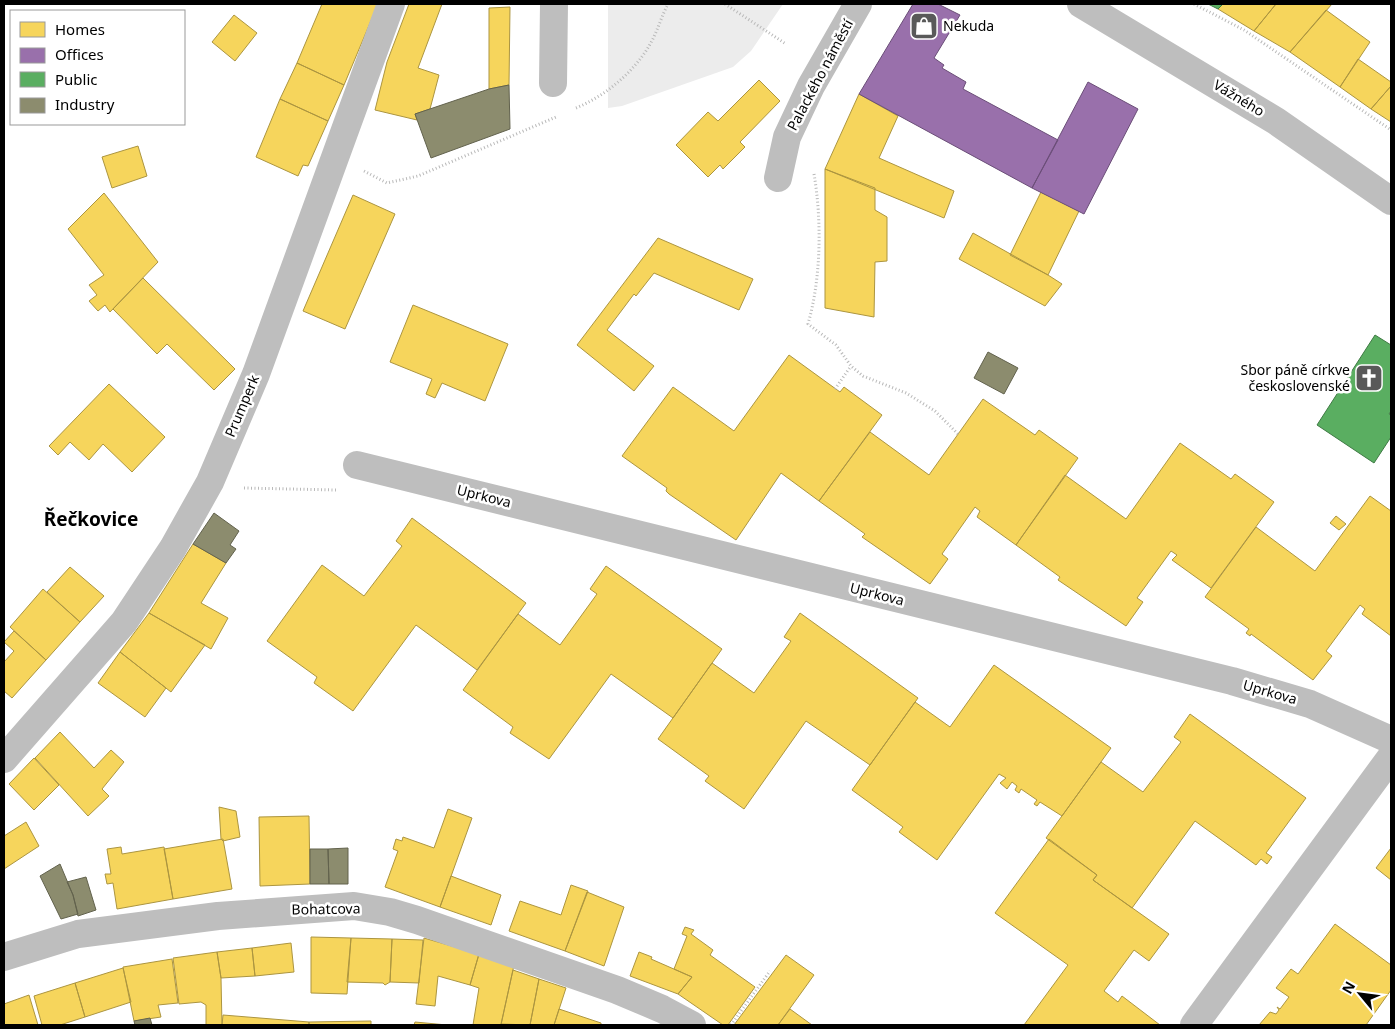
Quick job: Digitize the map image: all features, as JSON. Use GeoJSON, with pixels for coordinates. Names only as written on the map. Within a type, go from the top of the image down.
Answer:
{"type":"FeatureCollection","features":[{"type":"Feature","properties":{"kind":"street","name":"Prumperk"},"geometry":{"type":"LineString","coordinates":[[4,759],[124,622],[173,548],[210,482],[256,374],[391,4]]}},
{"type":"Feature","properties":{"kind":"street"},"geometry":{"type":"LineString","coordinates":[[553,83],[554,4]]}},
{"type":"Feature","properties":{"kind":"street","name":"Palackého náměstí"},"geometry":{"type":"LineString","coordinates":[[778,178],[787,136],[811,86],[858,4]]}},
{"type":"Feature","properties":{"kind":"street","name":"Vážného"},"geometry":{"type":"LineString","coordinates":[[1081,4],[1276,121],[1391,201]]}},
{"type":"Feature","properties":{"kind":"street","name":"Uprkova"},"geometry":{"type":"LineString","coordinates":[[357,465],[1232,681],[1310,704],[1391,740]]}},
{"type":"Feature","properties":{"kind":"street"},"geometry":{"type":"LineString","coordinates":[[1194,1025],[1391,757]]}},
{"type":"Feature","properties":{"kind":"street","name":"Bohatcova"},"geometry":{"type":"LineString","coordinates":[[4,957],[78,934],[218,916],[354,906],[390,912],[417,920],[617,990],[662,1009],[692,1025]]}},
{"type":"Feature","properties":{"kind":"path"},"geometry":{"type":"LineString","coordinates":[[567,112],[584,105],[618,82],[636,66],[650,45],[668,4]]}},
{"type":"Feature","properties":{"kind":"path"},"geometry":{"type":"LineString","coordinates":[[725,4],[786,44]]}},
{"type":"Feature","properties":{"kind":"path"},"geometry":{"type":"LineString","coordinates":[[1194,4],[1244,30],[1391,130]]}},
{"type":"Feature","properties":{"kind":"path"},"geometry":{"type":"LineString","coordinates":[[337,156],[387,183],[418,176],[559,116]]}},
{"type":"Feature","properties":{"kind":"path"},"geometry":{"type":"LineString","coordinates":[[813,168],[817,195],[818,288],[808,324],[836,345],[851,366],[863,376],[906,394],[935,411],[958,434]]}},
{"type":"Feature","properties":{"kind":"path"},"geometry":{"type":"LineString","coordinates":[[835,388],[851,366]]}},
{"type":"Feature","properties":{"kind":"path"},"geometry":{"type":"LineString","coordinates":[[270,488],[345,490],[357,465]]}},
{"type":"Feature","properties":{"kind":"path"},"geometry":{"type":"LineString","coordinates":[[731,1025],[770,971]]}},
{"type":"Feature","properties":{"kind":"shaded area"},"geometry":{"type":"Polygon","coordinates":[[[608,4],[783,4],[751,51],[733,67],[622,106],[608,108],[608,4]]]}},
{"type":"Feature","properties":{"kind":"building: Homes"},"geometry":{"type":"Polygon","coordinates":[[[322,4],[378,4],[344,85],[297,63],[322,4]]]}},
{"type":"Feature","properties":{"kind":"building: Homes"},"geometry":{"type":"Polygon","coordinates":[[[409,4],[442,4],[418,68],[439,75],[430,109],[415,114],[417,120],[375,110],[387,62],[409,4]]]}},
{"type":"Feature","properties":{"kind":"building: Homes"},"geometry":{"type":"Polygon","coordinates":[[[1223,4],[1276,4],[1254,31],[1218,9],[1223,4]]]}},
{"type":"Feature","properties":{"kind":"building: Homes"},"geometry":{"type":"Polygon","coordinates":[[[1276,4],[1332,4],[1290,52],[1254,31],[1276,4]]]}},
{"type":"Feature","properties":{"kind":"building: Homes"},"geometry":{"type":"Polygon","coordinates":[[[510,7],[509,85],[489,89],[489,8],[510,7]]]}},
{"type":"Feature","properties":{"kind":"building: Homes"},"geometry":{"type":"Polygon","coordinates":[[[1326,10],[1370,42],[1340,87],[1290,52],[1326,10]]]}},
{"type":"Feature","properties":{"kind":"building: Homes"},"geometry":{"type":"Polygon","coordinates":[[[234,15],[257,33],[235,61],[212,42],[234,15]]]}},
{"type":"Feature","properties":{"kind":"building: Homes"},"geometry":{"type":"Polygon","coordinates":[[[1358,59],[1391,82],[1391,86],[1371,109],[1340,87],[1358,59]]]}},
{"type":"Feature","properties":{"kind":"building: Homes"},"geometry":{"type":"Polygon","coordinates":[[[297,63],[344,85],[328,121],[280,99],[297,63]]]}},
{"type":"Feature","properties":{"kind":"building: Homes"},"geometry":{"type":"Polygon","coordinates":[[[759,80],[780,101],[740,142],[745,147],[723,169],[720,165],[708,177],[676,145],[708,112],[718,121],[759,80]]]}},
{"type":"Feature","properties":{"kind":"building: Homes"},"geometry":{"type":"Polygon","coordinates":[[[1391,86],[1391,122],[1371,109],[1391,86]]]}},
{"type":"Feature","properties":{"kind":"building: Homes"},"geometry":{"type":"Polygon","coordinates":[[[859,94],[898,116],[879,158],[954,191],[944,218],[825,169],[859,94]]]}},
{"type":"Feature","properties":{"kind":"building: Homes"},"geometry":{"type":"Polygon","coordinates":[[[280,99],[328,121],[308,166],[303,165],[298,176],[256,157],[280,99]]]}},
{"type":"Feature","properties":{"kind":"building: Homes"},"geometry":{"type":"Polygon","coordinates":[[[138,146],[147,176],[112,188],[102,157],[138,146]]]}},
{"type":"Feature","properties":{"kind":"building: Homes"},"geometry":{"type":"Polygon","coordinates":[[[825,169],[875,188],[875,210],[887,217],[887,261],[875,262],[874,317],[825,308],[825,169]]]}},
{"type":"Feature","properties":{"kind":"building: Homes"},"geometry":{"type":"Polygon","coordinates":[[[1041,192],[1079,211],[1048,275],[1010,255],[1041,192]]]}},
{"type":"Feature","properties":{"kind":"building: Homes"},"geometry":{"type":"Polygon","coordinates":[[[104,193],[158,262],[110,312],[105,305],[98,311],[89,301],[97,295],[89,285],[104,275],[68,229],[104,193]]]}},
{"type":"Feature","properties":{"kind":"building: Homes"},"geometry":{"type":"Polygon","coordinates":[[[353,195],[395,214],[345,329],[303,311],[353,195]]]}},
{"type":"Feature","properties":{"kind":"building: Homes"},"geometry":{"type":"Polygon","coordinates":[[[973,233],[1062,284],[1045,306],[959,259],[973,233]]]}},
{"type":"Feature","properties":{"kind":"building: Homes"},"geometry":{"type":"Polygon","coordinates":[[[658,238],[753,279],[739,310],[654,273],[636,296],[634,294],[607,330],[654,366],[634,391],[577,345],[658,238]]]}},
{"type":"Feature","properties":{"kind":"building: Homes"},"geometry":{"type":"Polygon","coordinates":[[[143,278],[235,369],[214,390],[167,344],[157,354],[113,309],[143,278]]]}},
{"type":"Feature","properties":{"kind":"building: Homes"},"geometry":{"type":"Polygon","coordinates":[[[413,305],[508,344],[485,401],[442,383],[435,398],[426,394],[432,379],[390,362],[413,305]]]}},
{"type":"Feature","properties":{"kind":"building: Homes"},"geometry":{"type":"Polygon","coordinates":[[[789,355],[840,392],[844,387],[882,415],[819,501],[781,473],[736,540],[669,494],[666,491],[667,488],[622,456],[673,387],[734,431],[789,355]]]}},
{"type":"Feature","properties":{"kind":"building: Homes"},"geometry":{"type":"Polygon","coordinates":[[[109,384],[165,437],[132,472],[103,444],[89,460],[70,442],[58,455],[49,446],[109,384]]]}},
{"type":"Feature","properties":{"kind":"building: Homes"},"geometry":{"type":"Polygon","coordinates":[[[983,399],[1035,435],[1039,430],[1078,458],[1016,545],[977,517],[980,511],[975,507],[942,554],[948,559],[930,584],[862,537],[865,534],[819,501],[870,432],[929,475],[983,399]]]}},
{"type":"Feature","properties":{"kind":"building: Homes"},"geometry":{"type":"Polygon","coordinates":[[[1180,443],[1231,479],[1235,474],[1274,502],[1211,588],[1172,560],[1177,555],[1171,551],[1137,598],[1143,602],[1126,626],[1058,580],[1060,577],[1016,545],[1065,475],[1126,519],[1180,443]]]}},
{"type":"Feature","properties":{"kind":"building: Homes"},"geometry":{"type":"Polygon","coordinates":[[[1370,496],[1391,511],[1391,636],[1362,614],[1365,609],[1360,605],[1326,651],[1332,656],[1313,680],[1251,634],[1250,636],[1246,633],[1249,629],[1205,597],[1256,527],[1315,571],[1370,496]]]}},
{"type":"Feature","properties":{"kind":"building: Homes"},"geometry":{"type":"Polygon","coordinates":[[[1336,516],[1346,524],[1339,530],[1330,523],[1336,516]]]}},
{"type":"Feature","properties":{"kind":"building: Homes"},"geometry":{"type":"Polygon","coordinates":[[[412,518],[526,603],[477,670],[416,625],[353,711],[314,683],[317,677],[267,641],[322,565],[364,596],[402,546],[396,541],[412,518]]]}},
{"type":"Feature","properties":{"kind":"building: Homes"},"geometry":{"type":"Polygon","coordinates":[[[193,544],[226,563],[201,603],[228,618],[211,649],[149,613],[193,544]]]}},
{"type":"Feature","properties":{"kind":"building: Homes"},"geometry":{"type":"Polygon","coordinates":[[[606,566],[722,649],[673,718],[611,674],[549,759],[510,733],[513,727],[463,690],[518,614],[560,645],[597,594],[590,589],[606,566]]]}},
{"type":"Feature","properties":{"kind":"building: Homes"},"geometry":{"type":"Polygon","coordinates":[[[70,567],[104,596],[80,622],[47,592],[70,567]]]}},
{"type":"Feature","properties":{"kind":"building: Homes"},"geometry":{"type":"Polygon","coordinates":[[[43,589],[80,622],[46,660],[10,627],[43,589]]]}},
{"type":"Feature","properties":{"kind":"building: Homes"},"geometry":{"type":"Polygon","coordinates":[[[149,613],[205,645],[171,692],[120,652],[149,613]]]}},
{"type":"Feature","properties":{"kind":"building: Homes"},"geometry":{"type":"Polygon","coordinates":[[[800,613],[918,698],[870,765],[806,721],[744,809],[705,781],[709,776],[658,739],[712,663],[754,693],[791,641],[784,637],[800,613]]]}},
{"type":"Feature","properties":{"kind":"building: Homes"},"geometry":{"type":"Polygon","coordinates":[[[14,631],[46,660],[12,698],[4,691],[4,662],[14,651],[4,642],[14,631]]]}},
{"type":"Feature","properties":{"kind":"building: Homes"},"geometry":{"type":"Polygon","coordinates":[[[120,652],[166,688],[145,717],[98,683],[120,652]]]}},
{"type":"Feature","properties":{"kind":"building: Homes"},"geometry":{"type":"Polygon","coordinates":[[[994,665],[1111,748],[1062,816],[1040,802],[1037,806],[1034,804],[1037,800],[1021,789],[1019,793],[1015,790],[1017,786],[1012,782],[1007,789],[1000,783],[1006,778],[999,774],[937,860],[899,832],[903,827],[852,790],[915,702],[950,727],[994,665]]]}},
{"type":"Feature","properties":{"kind":"building: Homes"},"geometry":{"type":"Polygon","coordinates":[[[1190,714],[1306,798],[1266,853],[1272,857],[1267,864],[1261,859],[1256,865],[1195,821],[1132,908],[1093,880],[1097,875],[1046,838],[1101,762],[1143,792],[1181,742],[1174,737],[1190,714]]]}},
{"type":"Feature","properties":{"kind":"building: Homes"},"geometry":{"type":"Polygon","coordinates":[[[60,732],[94,768],[111,750],[124,762],[102,789],[109,796],[88,816],[35,758],[60,732]]]}},
{"type":"Feature","properties":{"kind":"building: Homes"},"geometry":{"type":"Polygon","coordinates":[[[34,758],[59,785],[34,810],[9,784],[34,758]]]}},
{"type":"Feature","properties":{"kind":"building: Homes"},"geometry":{"type":"Polygon","coordinates":[[[219,807],[236,811],[240,837],[223,841],[221,839],[219,807]]]}},
{"type":"Feature","properties":{"kind":"building: Homes"},"geometry":{"type":"Polygon","coordinates":[[[448,809],[472,818],[440,907],[385,887],[398,851],[393,849],[396,839],[402,841],[403,837],[434,848],[448,809]]]}},
{"type":"Feature","properties":{"kind":"building: Homes"},"geometry":{"type":"Polygon","coordinates":[[[309,816],[310,884],[260,886],[259,817],[309,816]]]}},
{"type":"Feature","properties":{"kind":"building: Homes"},"geometry":{"type":"Polygon","coordinates":[[[26,822],[39,846],[4,869],[4,836],[26,822]]]}},
{"type":"Feature","properties":{"kind":"building: Homes"},"geometry":{"type":"Polygon","coordinates":[[[223,839],[232,889],[173,899],[164,849],[223,839]]]}},
{"type":"Feature","properties":{"kind":"building: Homes"},"geometry":{"type":"Polygon","coordinates":[[[1049,839],[1097,875],[1093,880],[1169,934],[1149,961],[1134,950],[1104,991],[1118,1002],[1122,996],[1160,1025],[1024,1025],[1068,965],[995,913],[1049,839]]]}},
{"type":"Feature","properties":{"kind":"building: Homes"},"geometry":{"type":"Polygon","coordinates":[[[121,847],[122,854],[164,847],[173,899],[117,909],[113,883],[107,884],[105,874],[111,874],[107,849],[121,847]]]}},
{"type":"Feature","properties":{"kind":"building: Homes"},"geometry":{"type":"Polygon","coordinates":[[[1391,848],[1391,880],[1376,868],[1391,848]]]}},
{"type":"Feature","properties":{"kind":"building: Homes"},"geometry":{"type":"Polygon","coordinates":[[[451,876],[501,895],[491,925],[440,907],[451,876]]]}},
{"type":"Feature","properties":{"kind":"building: Homes"},"geometry":{"type":"Polygon","coordinates":[[[571,885],[588,891],[565,951],[509,931],[520,901],[561,915],[571,885]]]}},
{"type":"Feature","properties":{"kind":"building: Homes"},"geometry":{"type":"Polygon","coordinates":[[[587,892],[624,907],[604,966],[565,951],[587,892]]]}},
{"type":"Feature","properties":{"kind":"building: Homes"},"geometry":{"type":"Polygon","coordinates":[[[1335,924],[1391,965],[1391,990],[1366,1025],[1259,1025],[1270,1012],[1276,1014],[1279,1010],[1277,1007],[1280,1009],[1289,997],[1276,988],[1291,969],[1298,974],[1335,924]]]}},
{"type":"Feature","properties":{"kind":"building: Homes"},"geometry":{"type":"Polygon","coordinates":[[[685,927],[694,930],[691,934],[713,950],[710,955],[755,987],[728,1025],[723,1025],[678,994],[692,977],[674,969],[687,936],[682,934],[685,927]]]}},
{"type":"Feature","properties":{"kind":"building: Homes"},"geometry":{"type":"Polygon","coordinates":[[[311,937],[351,938],[347,994],[311,993],[311,937]]]}},
{"type":"Feature","properties":{"kind":"building: Homes"},"geometry":{"type":"Polygon","coordinates":[[[351,938],[392,939],[390,982],[385,985],[383,983],[347,982],[351,938]]]}},
{"type":"Feature","properties":{"kind":"building: Homes"},"geometry":{"type":"Polygon","coordinates":[[[424,938],[479,954],[470,985],[438,976],[435,1006],[416,1004],[424,938]]]}},
{"type":"Feature","properties":{"kind":"building: Homes"},"geometry":{"type":"Polygon","coordinates":[[[392,939],[423,940],[419,983],[390,982],[392,939]]]}},
{"type":"Feature","properties":{"kind":"building: Homes"},"geometry":{"type":"Polygon","coordinates":[[[291,943],[294,972],[255,976],[252,948],[291,943]]]}},
{"type":"Feature","properties":{"kind":"building: Homes"},"geometry":{"type":"Polygon","coordinates":[[[252,948],[255,976],[221,978],[217,952],[252,948]]]}},
{"type":"Feature","properties":{"kind":"building: Homes"},"geometry":{"type":"Polygon","coordinates":[[[217,952],[221,978],[222,1025],[206,1025],[206,1005],[201,1002],[179,1004],[173,958],[217,952]]]}},
{"type":"Feature","properties":{"kind":"building: Homes"},"geometry":{"type":"Polygon","coordinates":[[[639,952],[692,977],[678,994],[630,976],[639,952]]]}},
{"type":"Feature","properties":{"kind":"building: Homes"},"geometry":{"type":"Polygon","coordinates":[[[479,954],[514,965],[501,1025],[473,1025],[479,988],[470,985],[479,954]]]}},
{"type":"Feature","properties":{"kind":"building: Homes"},"geometry":{"type":"Polygon","coordinates":[[[786,955],[814,975],[778,1025],[734,1025],[786,955]]]}},
{"type":"Feature","properties":{"kind":"building: Homes"},"geometry":{"type":"Polygon","coordinates":[[[172,959],[178,1003],[158,1005],[161,1017],[134,1021],[123,967],[172,959]]]}},
{"type":"Feature","properties":{"kind":"building: Homes"},"geometry":{"type":"Polygon","coordinates":[[[123,968],[131,1002],[85,1017],[75,983],[123,968]]]}},
{"type":"Feature","properties":{"kind":"building: Homes"},"geometry":{"type":"Polygon","coordinates":[[[513,970],[539,979],[530,1025],[501,1024],[513,970]]]}},
{"type":"Feature","properties":{"kind":"building: Homes"},"geometry":{"type":"Polygon","coordinates":[[[539,979],[566,988],[554,1025],[530,1025],[539,979]]]}},
{"type":"Feature","properties":{"kind":"building: Homes"},"geometry":{"type":"Polygon","coordinates":[[[75,983],[85,1017],[60,1025],[42,1025],[34,996],[75,983]]]}},
{"type":"Feature","properties":{"kind":"building: Homes"},"geometry":{"type":"Polygon","coordinates":[[[29,995],[38,1025],[4,1025],[4,1004],[29,995]]]}},
{"type":"Feature","properties":{"kind":"building: Homes"},"geometry":{"type":"Polygon","coordinates":[[[559,1009],[601,1023],[601,1025],[554,1025],[559,1009]]]}},
{"type":"Feature","properties":{"kind":"building: Homes"},"geometry":{"type":"Polygon","coordinates":[[[790,1009],[812,1025],[778,1025],[790,1009]]]}},
{"type":"Feature","properties":{"kind":"building: Homes"},"geometry":{"type":"Polygon","coordinates":[[[223,1015],[309,1022],[309,1025],[222,1025],[223,1015]]]}},
{"type":"Feature","properties":{"kind":"building: Homes"},"geometry":{"type":"Polygon","coordinates":[[[371,1021],[371,1025],[309,1025],[309,1022],[371,1021]]]}},
{"type":"Feature","properties":{"kind":"building: Homes"},"geometry":{"type":"Polygon","coordinates":[[[415,1022],[447,1025],[414,1025],[415,1022]]]}},
{"type":"Feature","properties":{"kind":"building: Offices"},"geometry":{"type":"Polygon","coordinates":[[[913,4],[938,4],[960,15],[934,58],[944,65],[942,68],[966,82],[963,89],[1058,140],[1032,188],[859,94],[913,4]]]}},
{"type":"Feature","properties":{"kind":"building: Offices"},"geometry":{"type":"Polygon","coordinates":[[[1088,82],[1138,109],[1084,214],[1032,188],[1088,82]]]}},
{"type":"Feature","properties":{"kind":"building: Public"},"geometry":{"type":"Polygon","coordinates":[[[1208,4],[1223,4],[1218,9],[1208,4]]]}},
{"type":"Feature","properties":{"kind":"building: Public","name":"Sbor páně církve československé"},"geometry":{"type":"Polygon","coordinates":[[[1375,335],[1391,345],[1391,411],[1389,414],[1391,415],[1391,437],[1374,463],[1317,425],[1375,335]]]}},
{"type":"Feature","properties":{"kind":"building: Industry"},"geometry":{"type":"Polygon","coordinates":[[[509,85],[510,129],[431,158],[415,114],[489,89],[509,85]]]}},
{"type":"Feature","properties":{"kind":"building: Industry"},"geometry":{"type":"Polygon","coordinates":[[[988,352],[1018,368],[1004,394],[974,378],[988,352]]]}},
{"type":"Feature","properties":{"kind":"building: Industry"},"geometry":{"type":"Polygon","coordinates":[[[214,513],[239,531],[230,545],[236,549],[226,563],[193,544],[214,513]]]}},
{"type":"Feature","properties":{"kind":"building: Industry"},"geometry":{"type":"Polygon","coordinates":[[[348,848],[348,884],[329,884],[328,849],[348,848]]]}},
{"type":"Feature","properties":{"kind":"building: Industry"},"geometry":{"type":"Polygon","coordinates":[[[310,849],[328,849],[329,884],[310,884],[310,849]]]}},
{"type":"Feature","properties":{"kind":"building: Industry"},"geometry":{"type":"Polygon","coordinates":[[[60,864],[73,895],[78,914],[61,919],[40,876],[60,864]]]}},
{"type":"Feature","properties":{"kind":"building: Industry"},"geometry":{"type":"Polygon","coordinates":[[[86,877],[96,910],[78,916],[73,895],[67,882],[86,877]]]}},
{"type":"Feature","properties":{"kind":"building: Industry"},"geometry":{"type":"Polygon","coordinates":[[[150,1018],[152,1025],[135,1025],[134,1021],[150,1018]]]}},
{"type":"Feature","properties":{"kind":"place","name":"Nekuda"},"geometry":{"type":"Point","coordinates":[924,26]}},
{"type":"Feature","properties":{"kind":"place","name":"Sbor páně církve československé"},"geometry":{"type":"Point","coordinates":[1369,378]}},
{"type":"Feature","properties":{"kind":"district","name":"Řečkovice"},"geometry":{"type":"Point","coordinates":[91,519]}}]}
